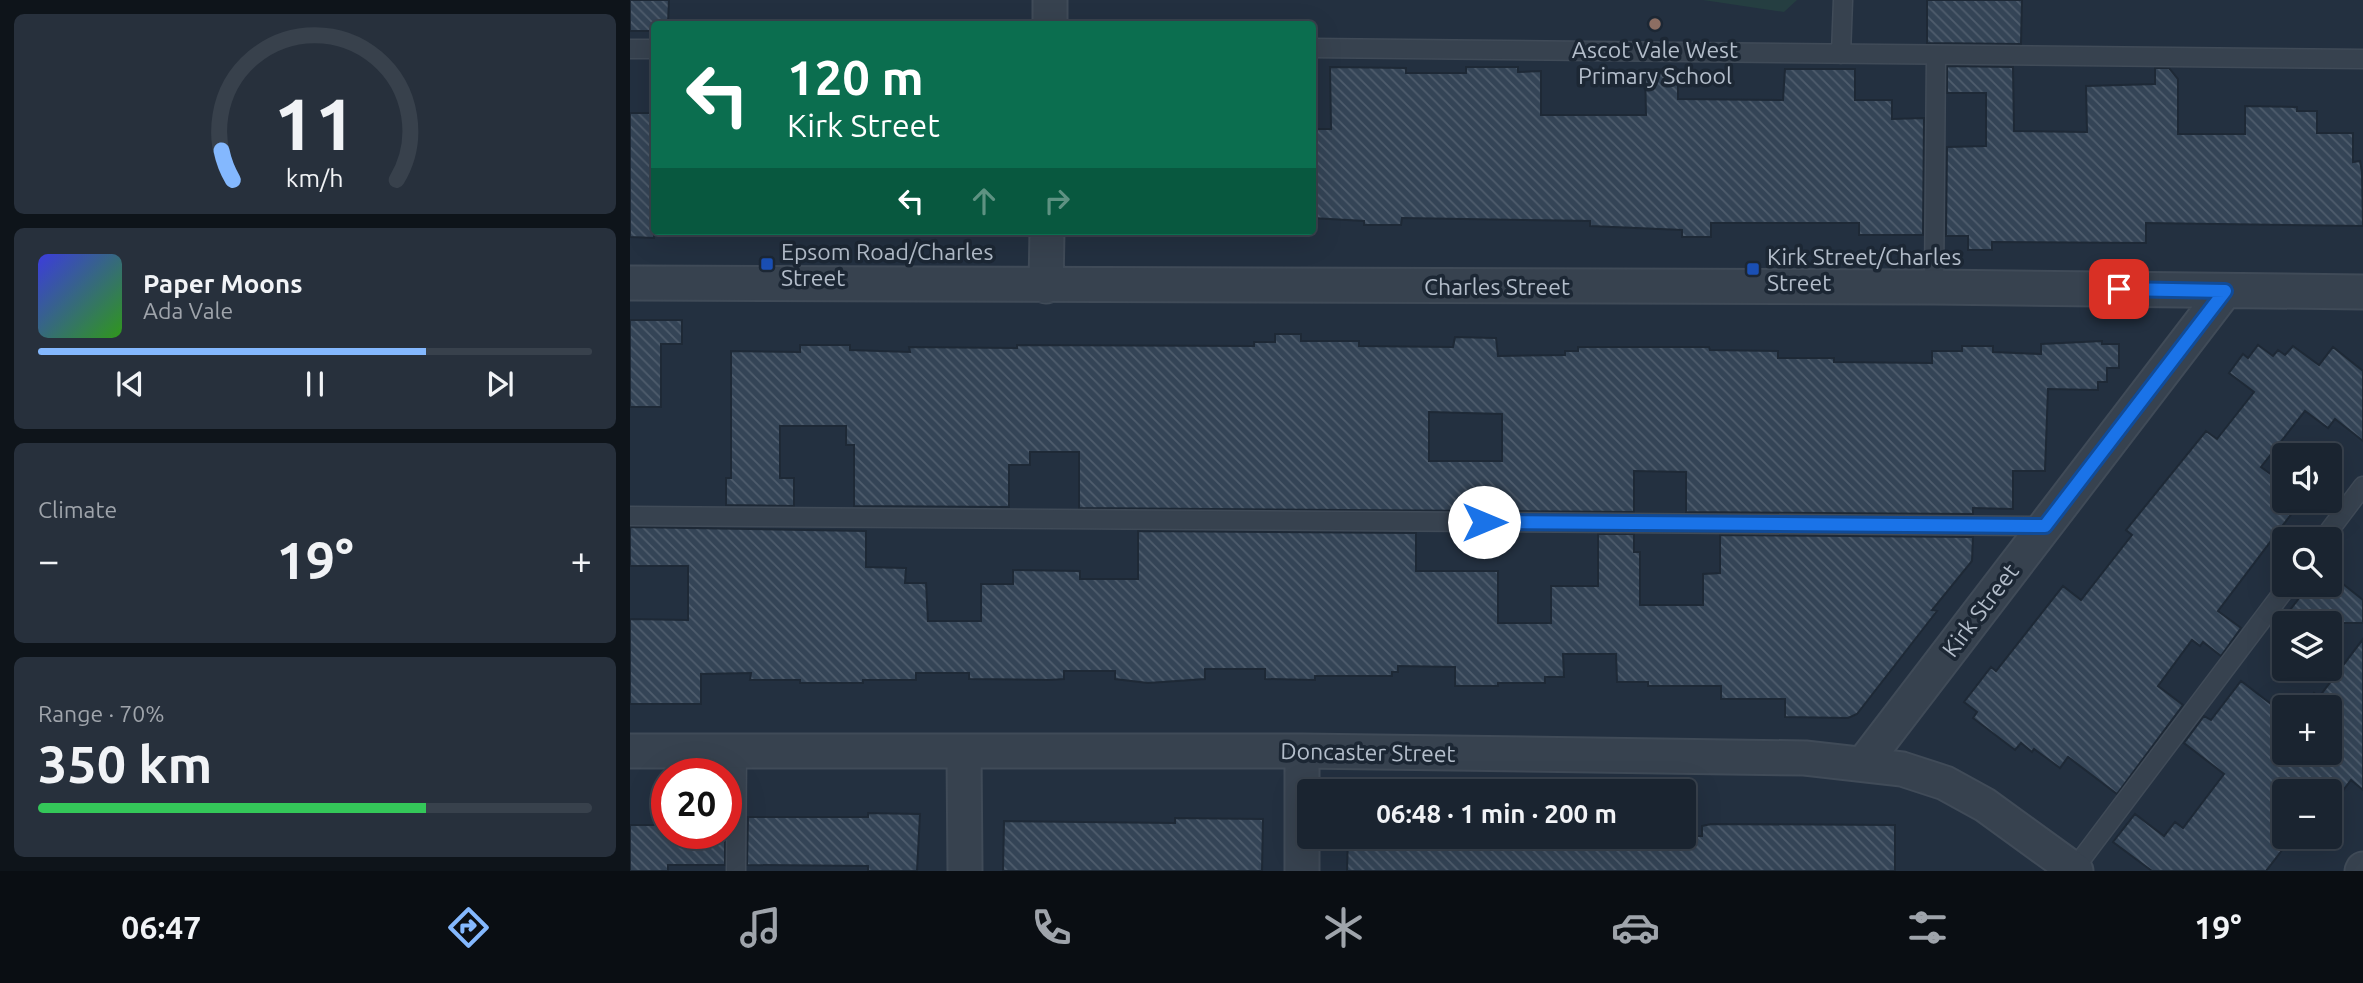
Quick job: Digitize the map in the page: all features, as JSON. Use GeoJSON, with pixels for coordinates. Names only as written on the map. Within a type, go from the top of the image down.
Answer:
{"type":"FeatureCollection","features":[{"type":"Feature","properties":{"kind":"street"},"geometry":{"type":"LineString","coordinates":[[1050,0],[1050,21]]}},
{"type":"Feature","properties":{"kind":"street"},"geometry":{"type":"LineString","coordinates":[[1046,286],[1047,235]]}},
{"type":"Feature","properties":{"kind":"street","name":"Charles Street"},"geometry":{"type":"LineString","coordinates":[[630,283],[1934,287],[2363,292]]}},
{"type":"Feature","properties":{"kind":"street","name":"Kirk Street"},"geometry":{"type":"LineString","coordinates":[[1864,764],[2225,291]]}},
{"type":"Feature","properties":{"kind":"street","name":"Doncaster Street"},"geometry":{"type":"LineString","coordinates":[[630,751],[1302,751],[1805,758],[1902,769],[1945,783],[1985,805],[2075,870]]}},
{"type":"Feature","properties":{"kind":"street"},"geometry":{"type":"LineString","coordinates":[[1302,751],[1302,871]]}},
{"type":"Feature","properties":{"kind":"street"},"geometry":{"type":"LineString","coordinates":[[964,753],[965,871]]}},
{"type":"Feature","properties":{"kind":"lane"},"geometry":{"type":"LineString","coordinates":[[1840,54],[1843,0]]}},
{"type":"Feature","properties":{"kind":"lane"},"geometry":{"type":"LineString","coordinates":[[1316,48],[2363,59]]}},
{"type":"Feature","properties":{"kind":"lane"},"geometry":{"type":"LineString","coordinates":[[630,49],[651,49]]}},
{"type":"Feature","properties":{"kind":"lane"},"geometry":{"type":"LineString","coordinates":[[1934,287],[1936,55]]}},
{"type":"Feature","properties":{"kind":"lane"},"geometry":{"type":"LineString","coordinates":[[2332,527],[2363,486]]}},
{"type":"Feature","properties":{"kind":"lane"},"geometry":{"type":"LineString","coordinates":[[630,516],[2045,526]]}},
{"type":"Feature","properties":{"kind":"lane"},"geometry":{"type":"LineString","coordinates":[[2075,870],[2279,597]]}},
{"type":"Feature","properties":{"kind":"lane"},"geometry":{"type":"LineString","coordinates":[[736,871],[737,753]]}},
{"type":"Feature","properties":{"kind":"green space"},"geometry":{"type":"Polygon","coordinates":[[[1703,0],[1797,0],[1784,12],[1703,0]]]}},
{"type":"Feature","properties":{"kind":"building"},"geometry":{"type":"Polygon","coordinates":[[[630,0],[669,0],[668,21],[651,21],[651,31],[630,31],[630,0]]]}},
{"type":"Feature","properties":{"kind":"building"},"geometry":{"type":"Polygon","coordinates":[[[1927,0],[2022,0],[2021,44],[1927,43],[1927,0]]]}},
{"type":"Feature","properties":{"kind":"building"},"geometry":{"type":"Polygon","coordinates":[[[1947,66],[2013,67],[2014,131],[2087,132],[2086,86],[2155,84],[2155,68],[2169,68],[2178,79],[2178,134],[2245,134],[2245,106],[2297,107],[2297,111],[2317,111],[2317,133],[2353,133],[2353,162],[2360,161],[2362,172],[2363,226],[2146,223],[2146,243],[1992,242],[1992,250],[1968,250],[1968,236],[1946,236],[1947,147],[1986,146],[1986,93],[1947,93],[1947,66]]]}},
{"type":"Feature","properties":{"kind":"building"},"geometry":{"type":"Polygon","coordinates":[[[1330,67],[1406,68],[1406,73],[1466,73],[1466,67],[1518,67],[1518,72],[1541,71],[1541,115],[1646,115],[1645,70],[1678,69],[1678,99],[1783,100],[1785,69],[1855,69],[1855,100],[1892,100],[1892,119],[1924,118],[1923,235],[1859,235],[1859,223],[1711,223],[1711,237],[1682,237],[1682,230],[1590,226],[1590,221],[1402,218],[1401,225],[1364,225],[1364,221],[1316,218],[1316,129],[1331,129],[1330,67]]]}},
{"type":"Feature","properties":{"kind":"building"},"geometry":{"type":"Polygon","coordinates":[[[630,113],[651,113],[651,235],[654,235],[654,238],[630,237],[630,113]]]}},
{"type":"Feature","properties":{"kind":"building"},"geometry":{"type":"Polygon","coordinates":[[[630,320],[682,320],[682,344],[661,344],[661,407],[630,407],[630,320]]]}},
{"type":"Feature","properties":{"kind":"building"},"geometry":{"type":"Polygon","coordinates":[[[1275,334],[1301,334],[1301,341],[1359,341],[1359,346],[1453,347],[1455,337],[1496,338],[1498,356],[1565,355],[1565,351],[1578,351],[1578,347],[1709,347],[1710,350],[1778,351],[1778,358],[1834,358],[1834,362],[1932,363],[1932,351],[1962,351],[1962,346],[1993,346],[1993,352],[2041,354],[2041,344],[2102,341],[2102,344],[2119,344],[2119,368],[2107,368],[2107,382],[2098,382],[2098,390],[2048,389],[2045,471],[2013,471],[2013,509],[1973,508],[1973,514],[1686,512],[1686,472],[1634,471],[1634,512],[1079,508],[1079,452],[1030,452],[1030,465],[1009,465],[1009,507],[854,506],[854,445],[846,445],[846,426],[780,426],[780,478],[794,478],[794,506],[726,505],[726,478],[731,478],[731,351],[800,352],[800,345],[850,345],[850,350],[910,352],[909,347],[1254,346],[1254,342],[1275,342],[1275,334]],[[1429,412],[1429,461],[1502,461],[1502,414],[1429,412]]]}},
{"type":"Feature","properties":{"kind":"building"},"geometry":{"type":"Polygon","coordinates":[[[2258,345],[2273,356],[2278,350],[2285,355],[2293,346],[2319,365],[2333,347],[2363,371],[2363,441],[2335,419],[2328,428],[2305,411],[2280,443],[2272,443],[2272,453],[2261,467],[2272,475],[2272,513],[2292,513],[2282,527],[2272,527],[2272,540],[2218,611],[2241,628],[2221,656],[2203,642],[2200,646],[2192,640],[2158,686],[2183,705],[2117,794],[2068,757],[2060,768],[2021,743],[2015,750],[1973,718],[1977,712],[1964,702],[1991,667],[1996,671],[2063,586],[2081,600],[2132,535],[2126,530],[2206,431],[2217,439],[2254,392],[2229,373],[2243,354],[2248,358],[2258,345]]]}},
{"type":"Feature","properties":{"kind":"building"},"geometry":{"type":"Polygon","coordinates":[[[630,527],[866,531],[866,567],[906,568],[905,583],[926,583],[928,621],[981,621],[981,584],[1013,584],[1013,570],[1080,571],[1080,579],[1138,579],[1138,531],[1416,533],[1416,571],[1498,571],[1498,623],[1551,623],[1551,586],[1598,586],[1598,534],[1634,534],[1634,552],[1640,552],[1640,605],[1703,605],[1703,574],[1720,573],[1720,535],[1973,537],[1972,561],[1932,610],[1937,611],[1857,714],[1848,718],[1785,717],[1785,699],[1721,699],[1721,686],[1648,686],[1648,682],[1617,682],[1616,654],[1563,654],[1564,677],[1545,677],[1545,683],[1498,683],[1498,686],[1455,686],[1455,667],[1398,666],[1398,672],[1392,672],[1392,676],[1315,676],[1315,680],[1265,679],[1265,669],[1205,669],[1205,679],[1148,683],[1115,679],[1115,671],[1064,671],[1064,679],[1050,680],[969,679],[969,673],[916,673],[916,680],[863,680],[863,683],[750,680],[751,673],[701,674],[701,704],[630,704],[630,619],[688,620],[688,566],[630,566],[630,527]]]}},
{"type":"Feature","properties":{"kind":"building"},"geometry":{"type":"Polygon","coordinates":[[[2343,584],[2363,600],[2363,623],[2342,623],[2342,611],[2289,611],[2300,597],[2342,597],[2343,584]]]}},
{"type":"Feature","properties":{"kind":"building"},"geometry":{"type":"Polygon","coordinates":[[[2363,639],[2363,790],[2351,780],[2342,792],[2342,779],[2272,779],[2272,849],[2283,849],[2266,871],[2152,871],[2113,842],[2135,814],[2164,836],[2175,822],[2183,828],[2224,774],[2184,743],[2204,716],[2211,720],[2241,681],[2272,705],[2272,765],[2342,765],[2342,695],[2321,695],[2331,681],[2342,681],[2342,667],[2363,639]]]}},
{"type":"Feature","properties":{"kind":"building"},"geometry":{"type":"Polygon","coordinates":[[[868,813],[920,814],[917,871],[868,871],[868,866],[747,865],[748,817],[868,817],[868,813]]]}},
{"type":"Feature","properties":{"kind":"building"},"geometry":{"type":"Polygon","coordinates":[[[1175,818],[1263,819],[1262,871],[1003,871],[1004,821],[1175,823],[1175,818]]]}},
{"type":"Feature","properties":{"kind":"building"},"geometry":{"type":"Polygon","coordinates":[[[630,825],[651,825],[651,849],[725,849],[725,865],[668,865],[668,871],[630,871],[630,825]]]}},
{"type":"Feature","properties":{"kind":"building"},"geometry":{"type":"Polygon","coordinates":[[[1895,825],[1895,871],[1347,871],[1348,849],[1696,849],[1696,836],[1702,836],[1702,826],[1895,825]]]}},
{"type":"Feature","properties":{"kind":"place","name":"Ascot Vale West Primary School"},"geometry":{"type":"Point","coordinates":[1655,24]}},
{"type":"Feature","properties":{"kind":"place","name":"Epsom Road/Charles Street"},"geometry":{"type":"Point","coordinates":[767,264]}},
{"type":"Feature","properties":{"kind":"place","name":"Kirk Street/Charles Street"},"geometry":{"type":"Point","coordinates":[1753,269]}},
{"type":"Feature","properties":{"kind":"route"},"geometry":{"type":"LineString","coordinates":[[1484,522],[2045,526],[2225,291],[2119,289]]}}]}
